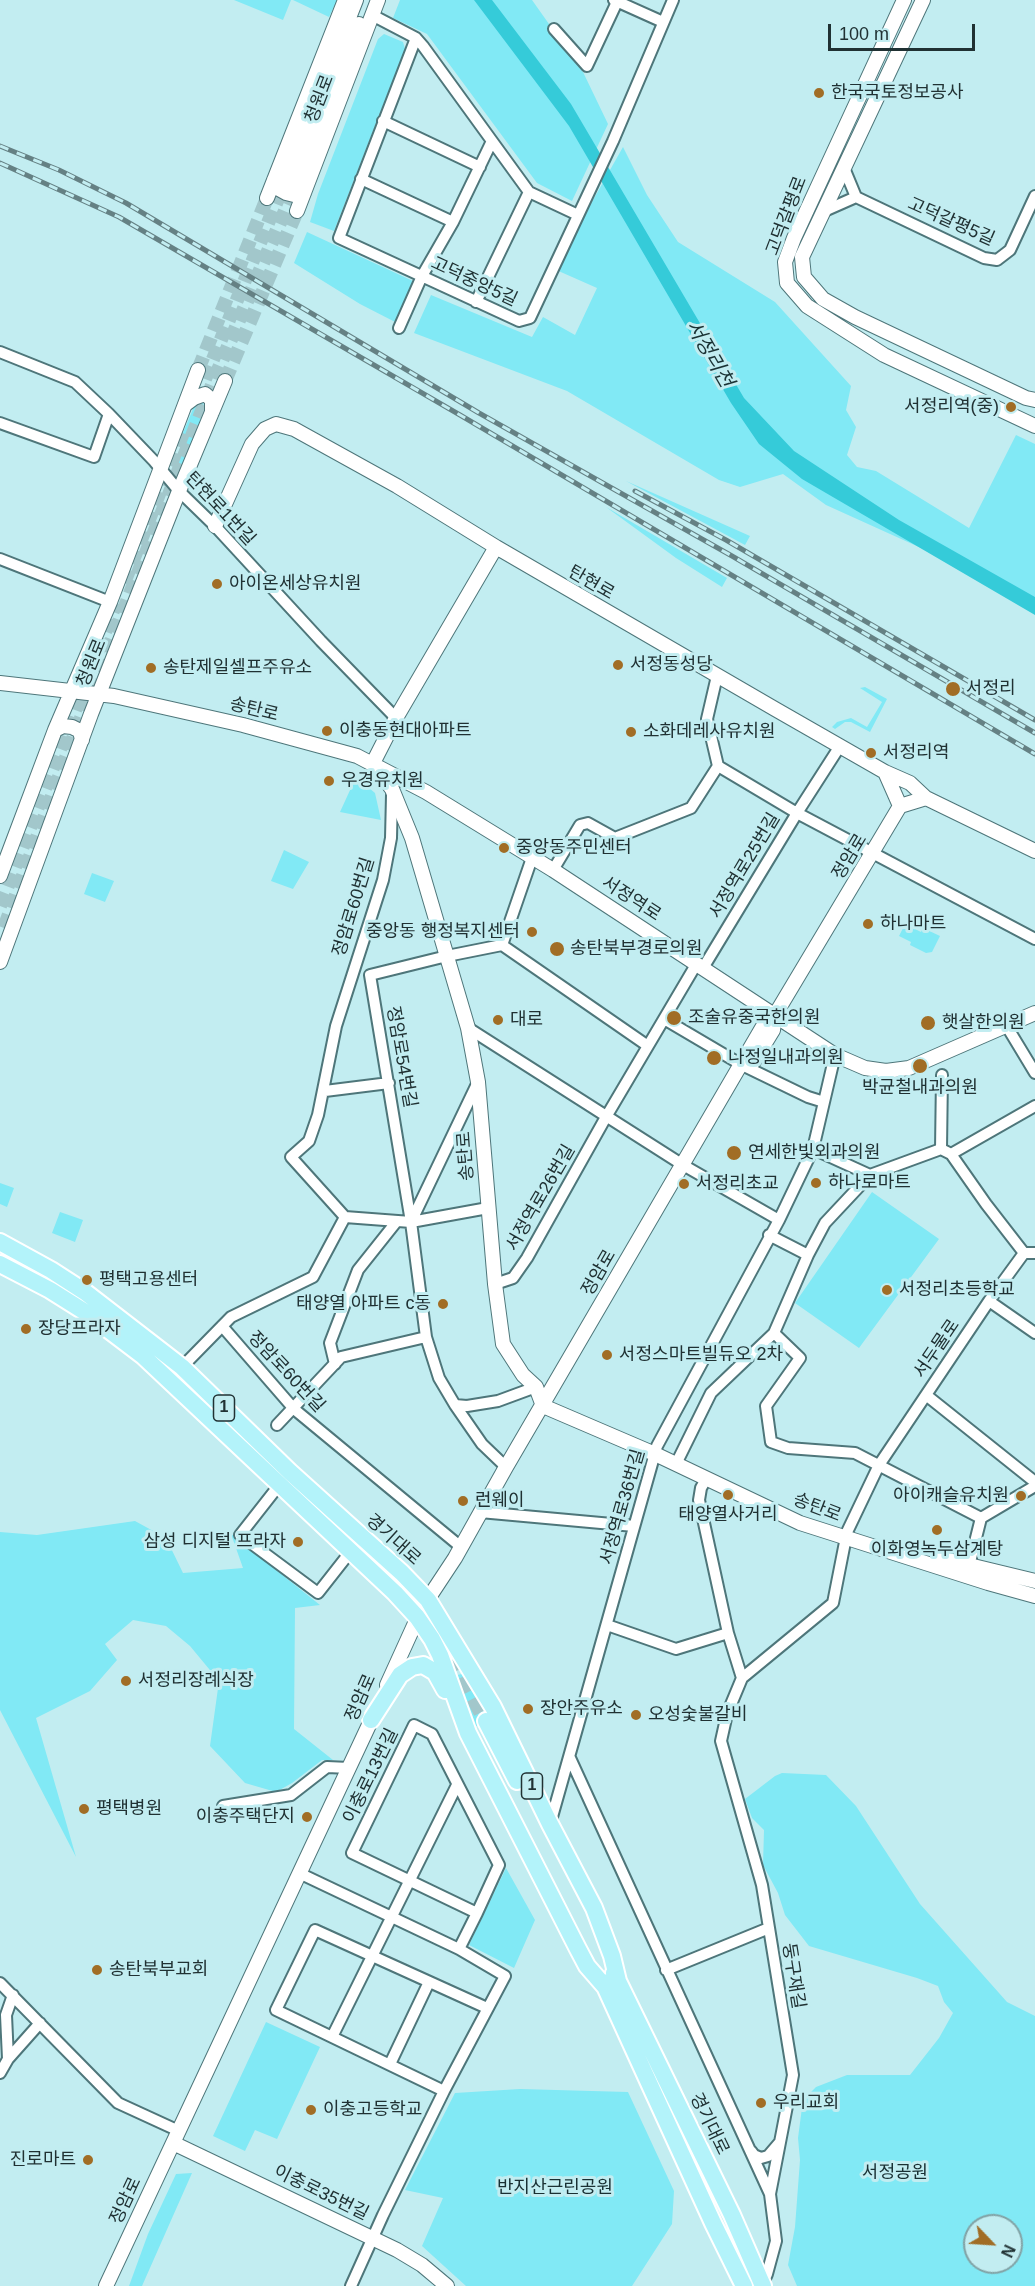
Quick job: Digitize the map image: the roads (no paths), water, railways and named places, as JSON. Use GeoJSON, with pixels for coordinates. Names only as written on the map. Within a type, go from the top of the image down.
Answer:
{"type":"FeatureCollection","features":[{"type":"Feature","properties":{"kind":"main road","name":"경기대로"},"geometry":{"type":"LineString","coordinates":[[0,1242],[85,1292],[182,1367],[290,1472],[402,1573],[428,1600],[493,1707],[594,1908],[612,1956],[613,1985],[713,2223],[744,2286]]}},
{"type":"Feature","properties":{"kind":"main road","name":"경기대로"},"geometry":{"type":"LineString","coordinates":[[0,1264],[50,1290],[85,1312],[143,1356],[351,1551],[417,1617],[432,1639],[477,1727],[587,1966],[613,1985],[732,2215],[762,2286]]}},
{"type":"Feature","properties":{"kind":"main road"},"geometry":{"type":"LineString","coordinates":[[372,1720],[400,1675],[412,1667],[423,1665],[435,1672],[477,1727]]}},
{"type":"Feature","properties":{"kind":"street","name":"청원로"},"geometry":{"type":"LineString","coordinates":[[297,211],[290,185],[345,0]]}},
{"type":"Feature","properties":{"kind":"street","name":"청원로"},"geometry":{"type":"LineString","coordinates":[[290,185],[356,0]]}},
{"type":"Feature","properties":{"kind":"street","name":"청원로"},"geometry":{"type":"LineString","coordinates":[[290,185],[368,0]]}},
{"type":"Feature","properties":{"kind":"street","name":"청원로"},"geometry":{"type":"LineString","coordinates":[[267,198],[290,185],[378,0]]}},
{"type":"Feature","properties":{"kind":"street"},"geometry":{"type":"LineString","coordinates":[[372,15],[416,38],[529,192],[578,215],[613,141],[673,0]]}},
{"type":"Feature","properties":{"kind":"street","name":"고덕갈평로"},"geometry":{"type":"LineString","coordinates":[[903,0],[794,238],[785,262],[787,283],[807,306],[884,355],[1035,426]]}},
{"type":"Feature","properties":{"kind":"street","name":"고덕갈평로"},"geometry":{"type":"LineString","coordinates":[[923,0],[802,257],[804,277],[824,299],[895,336],[1035,400]]}},
{"type":"Feature","properties":{"kind":"street"},"geometry":{"type":"LineString","coordinates":[[554,30],[587,66],[615,1],[663,22]]}},
{"type":"Feature","properties":{"kind":"street","name":"고덕중앙5길"},"geometry":{"type":"LineString","coordinates":[[416,38],[339,238],[519,321],[531,318],[578,215]]}},
{"type":"Feature","properties":{"kind":"street"},"geometry":{"type":"LineString","coordinates":[[383,121],[480,167]]}},
{"type":"Feature","properties":{"kind":"street"},"geometry":{"type":"LineString","coordinates":[[399,328],[422,276],[453,222],[492,141]]}},
{"type":"Feature","properties":{"kind":"street"},"geometry":{"type":"LineString","coordinates":[[822,212],[856,197],[844,168]]}},
{"type":"Feature","properties":{"kind":"street"},"geometry":{"type":"LineString","coordinates":[[361,179],[453,222]]}},
{"type":"Feature","properties":{"kind":"street"},"geometry":{"type":"LineString","coordinates":[[476,302],[529,192]]}},
{"type":"Feature","properties":{"kind":"street","name":"고덕갈평5길"},"geometry":{"type":"LineString","coordinates":[[856,197],[984,258],[998,260],[1010,250],[1035,196]]}},
{"type":"Feature","properties":{"kind":"street","name":"탄현로1번길"},"geometry":{"type":"LineString","coordinates":[[0,352],[75,381],[109,414],[262,579],[396,718]]}},
{"type":"Feature","properties":{"kind":"street","name":"청원로"},"geometry":{"type":"LineString","coordinates":[[0,876],[55,730],[110,602],[198,370]]}},
{"type":"Feature","properties":{"kind":"street","name":"청원로"},"geometry":{"type":"LineString","coordinates":[[0,962],[82,740],[179,491],[225,381]]}},
{"type":"Feature","properties":{"kind":"street"},"geometry":{"type":"LineString","coordinates":[[186,404],[205,394],[212,400],[212,412]]}},
{"type":"Feature","properties":{"kind":"street"},"geometry":{"type":"LineString","coordinates":[[0,422],[94,457],[109,414]]}},
{"type":"Feature","properties":{"kind":"street","name":"탄현로"},"geometry":{"type":"LineString","coordinates":[[215,526],[252,444],[264,429],[276,424],[294,429],[358,464],[717,676],[901,779],[916,788],[926,798],[1035,851]]}},
{"type":"Feature","properties":{"kind":"street"},"geometry":{"type":"LineString","coordinates":[[373,763],[396,718],[496,547]]}},
{"type":"Feature","properties":{"kind":"street"},"geometry":{"type":"LineString","coordinates":[[1,562],[110,602]]}},
{"type":"Feature","properties":{"kind":"street"},"geometry":{"type":"LineString","coordinates":[[553,870],[580,825],[588,823],[615,838],[691,808],[718,766],[707,719],[717,676]]}},
{"type":"Feature","properties":{"kind":"street","name":"송탄로"},"geometry":{"type":"LineString","coordinates":[[0,683],[100,694],[243,725],[357,756],[373,763],[392,789],[412,838],[468,1028],[478,1082],[495,1284],[503,1344],[523,1375],[549,1404],[578,1414],[847,1535]]}},
{"type":"Feature","properties":{"kind":"street"},"geometry":{"type":"LineString","coordinates":[[55,730],[63,726],[72,727],[80,731],[82,740]]}},
{"type":"Feature","properties":{"kind":"street","name":"서정역로25번길"},"geometry":{"type":"LineString","coordinates":[[700,965],[840,746]]}},
{"type":"Feature","properties":{"kind":"street","name":"서정역로"},"geometry":{"type":"LineString","coordinates":[[373,763],[426,792],[553,870],[835,1055],[865,1068],[886,1071],[909,1068],[1035,1013]]}},
{"type":"Feature","properties":{"kind":"street","name":"서정역로25번길"},"geometry":{"type":"LineString","coordinates":[[718,766],[872,854],[1035,939]]}},
{"type":"Feature","properties":{"kind":"street"},"geometry":{"type":"LineString","coordinates":[[885,772],[900,807],[926,798]]}},
{"type":"Feature","properties":{"kind":"street"},"geometry":{"type":"LineString","coordinates":[[892,790],[901,779]]}},
{"type":"Feature","properties":{"kind":"street","name":"정암로60번길"},"geometry":{"type":"LineString","coordinates":[[392,789],[391,838],[382,880],[336,1026],[325,1090],[309,1141],[291,1157],[345,1217],[313,1277],[231,1317],[222,1326],[294,1409],[461,1547]]}},
{"type":"Feature","properties":{"kind":"street","name":"정암로"},"geometry":{"type":"LineString","coordinates":[[106,2286],[372,1720],[417,1617],[461,1547],[506,1467],[549,1404],[745,1067],[762,1028],[775,1015],[900,807]]}},
{"type":"Feature","properties":{"kind":"street"},"geometry":{"type":"LineString","coordinates":[[502,945],[532,858]]}},
{"type":"Feature","properties":{"kind":"street"},"geometry":{"type":"LineString","coordinates":[[447,956],[502,945],[648,1046]]}},
{"type":"Feature","properties":{"kind":"street","name":"정암로54번길"},"geometry":{"type":"LineString","coordinates":[[447,956],[370,975],[411,1222],[426,1337],[439,1378],[455,1405],[482,1444],[506,1467]]}},
{"type":"Feature","properties":{"kind":"street","name":"서정역로26번길"},"geometry":{"type":"LineString","coordinates":[[495,1284],[513,1278],[527,1258],[606,1117],[664,1019],[700,965]]}},
{"type":"Feature","properties":{"kind":"street"},"geometry":{"type":"LineString","coordinates":[[664,1019],[745,1067],[824,1102]]}},
{"type":"Feature","properties":{"kind":"street"},"geometry":{"type":"LineString","coordinates":[[1006,1025],[1035,1074]]}},
{"type":"Feature","properties":{"kind":"street"},"geometry":{"type":"LineString","coordinates":[[468,1028],[606,1117],[779,1220]]}},
{"type":"Feature","properties":{"kind":"street","name":"서정역로36번길"},"geometry":{"type":"LineString","coordinates":[[550,1824],[656,1450],[779,1220],[813,1149],[835,1055]]}},
{"type":"Feature","properties":{"kind":"street"},"geometry":{"type":"LineString","coordinates":[[942,1075],[946,1151]]}},
{"type":"Feature","properties":{"kind":"street"},"geometry":{"type":"LineString","coordinates":[[411,1222],[478,1082]]}},
{"type":"Feature","properties":{"kind":"street"},"geometry":{"type":"LineString","coordinates":[[325,1090],[389,1083]]}},
{"type":"Feature","properties":{"kind":"street"},"geometry":{"type":"LineString","coordinates":[[678,1460],[711,1393],[774,1333],[825,1223],[870,1175],[946,1151],[1035,1106]]}},
{"type":"Feature","properties":{"kind":"street"},"geometry":{"type":"LineString","coordinates":[[813,1149],[870,1175]]}},
{"type":"Feature","properties":{"kind":"street","name":"서두물로"},"geometry":{"type":"LineString","coordinates":[[847,1535],[879,1465],[989,1301],[1030,1253],[986,1204],[946,1151]]}},
{"type":"Feature","properties":{"kind":"street"},"geometry":{"type":"LineString","coordinates":[[345,1217],[411,1222],[488,1208]]}},
{"type":"Feature","properties":{"kind":"street"},"geometry":{"type":"LineString","coordinates":[[335,1364],[330,1343],[358,1270],[397,1221]]}},
{"type":"Feature","properties":{"kind":"street"},"geometry":{"type":"LineString","coordinates":[[770,1235],[808,1256]]}},
{"type":"Feature","properties":{"kind":"street"},"geometry":{"type":"LineString","coordinates":[[989,1301],[1035,1333]]}},
{"type":"Feature","properties":{"kind":"street"},"geometry":{"type":"LineString","coordinates":[[182,1367],[222,1326]]}},
{"type":"Feature","properties":{"kind":"street"},"geometry":{"type":"LineString","coordinates":[[774,1333],[801,1358],[766,1406],[771,1442],[788,1448],[855,1453],[981,1518]]}},
{"type":"Feature","properties":{"kind":"street"},"geometry":{"type":"LineString","coordinates":[[277,1425],[341,1357],[426,1337]]}},
{"type":"Feature","properties":{"kind":"street"},"geometry":{"type":"LineString","coordinates":[[455,1405],[467,1406],[498,1401],[536,1388]]}},
{"type":"Feature","properties":{"kind":"street"},"geometry":{"type":"LineString","coordinates":[[926,1395],[1035,1484],[981,1518],[968,1571]]}},
{"type":"Feature","properties":{"kind":"street","name":"송탄로"},"geometry":{"type":"LineString","coordinates":[[678,1460],[706,1479],[800,1523],[968,1571],[1035,1596]]}},
{"type":"Feature","properties":{"kind":"street"},"geometry":{"type":"LineString","coordinates":[[706,1479],[701,1488],[699,1500],[728,1633],[742,1678]]}},
{"type":"Feature","properties":{"kind":"street","name":"경기대로"},"geometry":{"type":"LineString","coordinates":[[280,1484],[240,1535],[318,1593],[351,1551]]}},
{"type":"Feature","properties":{"kind":"street"},"geometry":{"type":"LineString","coordinates":[[480,1512],[634,1526]]}},
{"type":"Feature","properties":{"kind":"street","name":"둥구재길"},"geometry":{"type":"LineString","coordinates":[[762,2286],[776,2241],[770,2194],[793,2075],[762,1885],[721,1741],[727,1714],[742,1678],[833,1604],[847,1535]]}},
{"type":"Feature","properties":{"kind":"street","name":"송탄로"},"geometry":{"type":"LineString","coordinates":[[968,1571],[1035,1581]]}},
{"type":"Feature","properties":{"kind":"street"},"geometry":{"type":"LineString","coordinates":[[607,1625],[676,1649],[728,1633]]}},
{"type":"Feature","properties":{"kind":"street","name":"이충로13번길"},"geometry":{"type":"LineString","coordinates":[[459,1949],[477,1913],[499,1865],[456,1785],[432,1734],[414,1725],[352,1853],[477,1913]]}},
{"type":"Feature","properties":{"kind":"street"},"geometry":{"type":"LineString","coordinates":[[570,1758],[770,2194]]}},
{"type":"Feature","properties":{"kind":"street"},"geometry":{"type":"LineString","coordinates":[[223,1806],[291,1795],[327,1767],[349,1768]]}},
{"type":"Feature","properties":{"kind":"street"},"geometry":{"type":"LineString","coordinates":[[332,2037],[456,1785]]}},
{"type":"Feature","properties":{"kind":"street"},"geometry":{"type":"LineString","coordinates":[[300,1874],[459,1949],[505,1976],[444,2091],[351,2286]]}},
{"type":"Feature","properties":{"kind":"street"},"geometry":{"type":"LineString","coordinates":[[666,1970],[769,1928]]}},
{"type":"Feature","properties":{"kind":"street"},"geometry":{"type":"LineString","coordinates":[[444,2091],[276,2010],[315,1930],[487,2008]]}},
{"type":"Feature","properties":{"kind":"street"},"geometry":{"type":"LineString","coordinates":[[390,2064],[429,1982]]}},
{"type":"Feature","properties":{"kind":"street"},"geometry":{"type":"LineString","coordinates":[[0,1983],[118,2103],[176,2137]]}},
{"type":"Feature","properties":{"kind":"street"},"geometry":{"type":"LineString","coordinates":[[8,2059],[6,2015],[13,1995]]}},
{"type":"Feature","properties":{"kind":"street"},"geometry":{"type":"LineString","coordinates":[[0,2073],[8,2059],[40,2023]]}},
{"type":"Feature","properties":{"kind":"street","name":"이충로35번길"},"geometry":{"type":"LineString","coordinates":[[176,2137],[397,2250],[422,2265],[447,2286]]}},
{"type":"Feature","properties":{"kind":"street"},"geometry":{"type":"LineString","coordinates":[[746,2144],[753,2155],[761,2158],[768,2156],[780,2142]]}},
{"type":"Feature","properties":{"kind":"water","name":"서정리천"},"geometry":{"type":"Polygon","coordinates":[[[474,0],[492,0],[571,104],[744,398],[794,451],[899,520],[1035,597],[1035,615],[802,479],[759,444],[731,403],[569,126],[474,0]]]}},
{"type":"Feature","properties":{"kind":"tunnel"},"geometry":{"type":"LineString","coordinates":[[205,379],[285,181]]}},
{"type":"Feature","properties":{"kind":"tunnel"},"geometry":{"type":"LineString","coordinates":[[4,928],[74,736],[216,375],[295,187]]}},
{"type":"Feature","properties":{"kind":"tunnel"},"geometry":{"type":"LineString","coordinates":[[198,370],[267,198]]}},
{"type":"Feature","properties":{"kind":"tunnel"},"geometry":{"type":"LineString","coordinates":[[225,381],[297,211]]}},
{"type":"Feature","properties":{"kind":"tunnel"},"geometry":{"type":"LineString","coordinates":[[124,583],[183,433]]}},
{"type":"Feature","properties":{"kind":"tunnel"},"geometry":{"type":"LineString","coordinates":[[0,906],[116,603]]}},
{"type":"Feature","properties":{"kind":"tunnel"},"geometry":{"type":"LineString","coordinates":[[441,1634],[486,1721]]}},
{"type":"Feature","properties":{"kind":"railway"},"geometry":{"type":"LineString","coordinates":[[0,146],[59,170],[126,203],[479,413],[732,556],[1035,733]]}},
{"type":"Feature","properties":{"kind":"railway"},"geometry":{"type":"LineString","coordinates":[[0,163],[119,217],[1035,754]]}},
{"type":"Feature","properties":{"kind":"railway"},"geometry":{"type":"LineString","coordinates":[[635,491],[726,540],[1035,720]]}},
{"type":"Feature","properties":{"kind":"place","name":"한국국토정보공사"},"geometry":{"type":"Point","coordinates":[819,93]}},
{"type":"Feature","properties":{"kind":"place","name":"서정리역(중)"},"geometry":{"type":"Point","coordinates":[1011,407]}},
{"type":"Feature","properties":{"kind":"place","name":"아이온세상유치원"},"geometry":{"type":"Point","coordinates":[217,584]}},
{"type":"Feature","properties":{"kind":"place","name":"서정동성당"},"geometry":{"type":"Point","coordinates":[618,665]}},
{"type":"Feature","properties":{"kind":"place","name":"송탄제일셀프주유소"},"geometry":{"type":"Point","coordinates":[151,668]}},
{"type":"Feature","properties":{"kind":"place","name":"서정리"},"geometry":{"type":"Point","coordinates":[953,689]}},
{"type":"Feature","properties":{"kind":"place","name":"이충동현대아파트"},"geometry":{"type":"Point","coordinates":[327,731]}},
{"type":"Feature","properties":{"kind":"place","name":"소화데레사유치원"},"geometry":{"type":"Point","coordinates":[631,732]}},
{"type":"Feature","properties":{"kind":"place","name":"서정리역"},"geometry":{"type":"Point","coordinates":[871,753]}},
{"type":"Feature","properties":{"kind":"place","name":"우경유치원"},"geometry":{"type":"Point","coordinates":[329,781]}},
{"type":"Feature","properties":{"kind":"place","name":"중앙동주민센터"},"geometry":{"type":"Point","coordinates":[504,848]}},
{"type":"Feature","properties":{"kind":"place","name":"하나마트"},"geometry":{"type":"Point","coordinates":[868,924]}},
{"type":"Feature","properties":{"kind":"place","name":"중앙동 행정복지센터"},"geometry":{"type":"Point","coordinates":[532,932]}},
{"type":"Feature","properties":{"kind":"place","name":"송탄북부경로의원"},"geometry":{"type":"Point","coordinates":[557,949]}},
{"type":"Feature","properties":{"kind":"place","name":"조술유중국한의원"},"geometry":{"type":"Point","coordinates":[674,1018]}},
{"type":"Feature","properties":{"kind":"place","name":"대로"},"geometry":{"type":"Point","coordinates":[498,1020]}},
{"type":"Feature","properties":{"kind":"place","name":"햇살한의원"},"geometry":{"type":"Point","coordinates":[928,1023]}},
{"type":"Feature","properties":{"kind":"place","name":"나정일내과의원"},"geometry":{"type":"Point","coordinates":[714,1058]}},
{"type":"Feature","properties":{"kind":"place","name":"박균철내과의원"},"geometry":{"type":"Point","coordinates":[920,1066]}},
{"type":"Feature","properties":{"kind":"place","name":"연세한빛외과의원"},"geometry":{"type":"Point","coordinates":[734,1153]}},
{"type":"Feature","properties":{"kind":"place","name":"하나로마트"},"geometry":{"type":"Point","coordinates":[816,1183]}},
{"type":"Feature","properties":{"kind":"place","name":"서정리초교"},"geometry":{"type":"Point","coordinates":[684,1184]}},
{"type":"Feature","properties":{"kind":"place","name":"평택고용센터"},"geometry":{"type":"Point","coordinates":[87,1280]}},
{"type":"Feature","properties":{"kind":"place","name":"서정리초등학교"},"geometry":{"type":"Point","coordinates":[887,1290]}},
{"type":"Feature","properties":{"kind":"place","name":"태양열 아파트 c동"},"geometry":{"type":"Point","coordinates":[443,1304]}},
{"type":"Feature","properties":{"kind":"place","name":"장당프라자"},"geometry":{"type":"Point","coordinates":[26,1329]}},
{"type":"Feature","properties":{"kind":"place","name":"서정스마트빌듀오 2차"},"geometry":{"type":"Point","coordinates":[607,1355]}},
{"type":"Feature","properties":{"kind":"place","name":"태양열사거리"},"geometry":{"type":"Point","coordinates":[728,1495]}},
{"type":"Feature","properties":{"kind":"place","name":"아이캐슬유치원"},"geometry":{"type":"Point","coordinates":[1021,1496]}},
{"type":"Feature","properties":{"kind":"place","name":"런웨이"},"geometry":{"type":"Point","coordinates":[463,1501]}},
{"type":"Feature","properties":{"kind":"place","name":"이화영녹두삼계탕"},"geometry":{"type":"Point","coordinates":[937,1530]}},
{"type":"Feature","properties":{"kind":"place","name":"삼성 디지털 프라자"},"geometry":{"type":"Point","coordinates":[298,1542]}},
{"type":"Feature","properties":{"kind":"place","name":"서정리장례식장"},"geometry":{"type":"Point","coordinates":[126,1681]}},
{"type":"Feature","properties":{"kind":"place","name":"장안주유소"},"geometry":{"type":"Point","coordinates":[528,1709]}},
{"type":"Feature","properties":{"kind":"place","name":"오성숯불갈비"},"geometry":{"type":"Point","coordinates":[636,1715]}},
{"type":"Feature","properties":{"kind":"place","name":"평택병원"},"geometry":{"type":"Point","coordinates":[84,1809]}},
{"type":"Feature","properties":{"kind":"place","name":"이충주택단지"},"geometry":{"type":"Point","coordinates":[307,1817]}},
{"type":"Feature","properties":{"kind":"place","name":"송탄북부교회"},"geometry":{"type":"Point","coordinates":[97,1970]}},
{"type":"Feature","properties":{"kind":"place","name":"우리교회"},"geometry":{"type":"Point","coordinates":[761,2103]}},
{"type":"Feature","properties":{"kind":"place","name":"이충고등학교"},"geometry":{"type":"Point","coordinates":[311,2110]}},
{"type":"Feature","properties":{"kind":"place","name":"진로마트"},"geometry":{"type":"Point","coordinates":[88,2160]}},
{"type":"Feature","properties":{"kind":"park label","name":"서정공원"},"geometry":{"type":"Point","coordinates":[895,2173]}},
{"type":"Feature","properties":{"kind":"park label","name":"반지산근린공원"},"geometry":{"type":"Point","coordinates":[555,2188]}}]}
